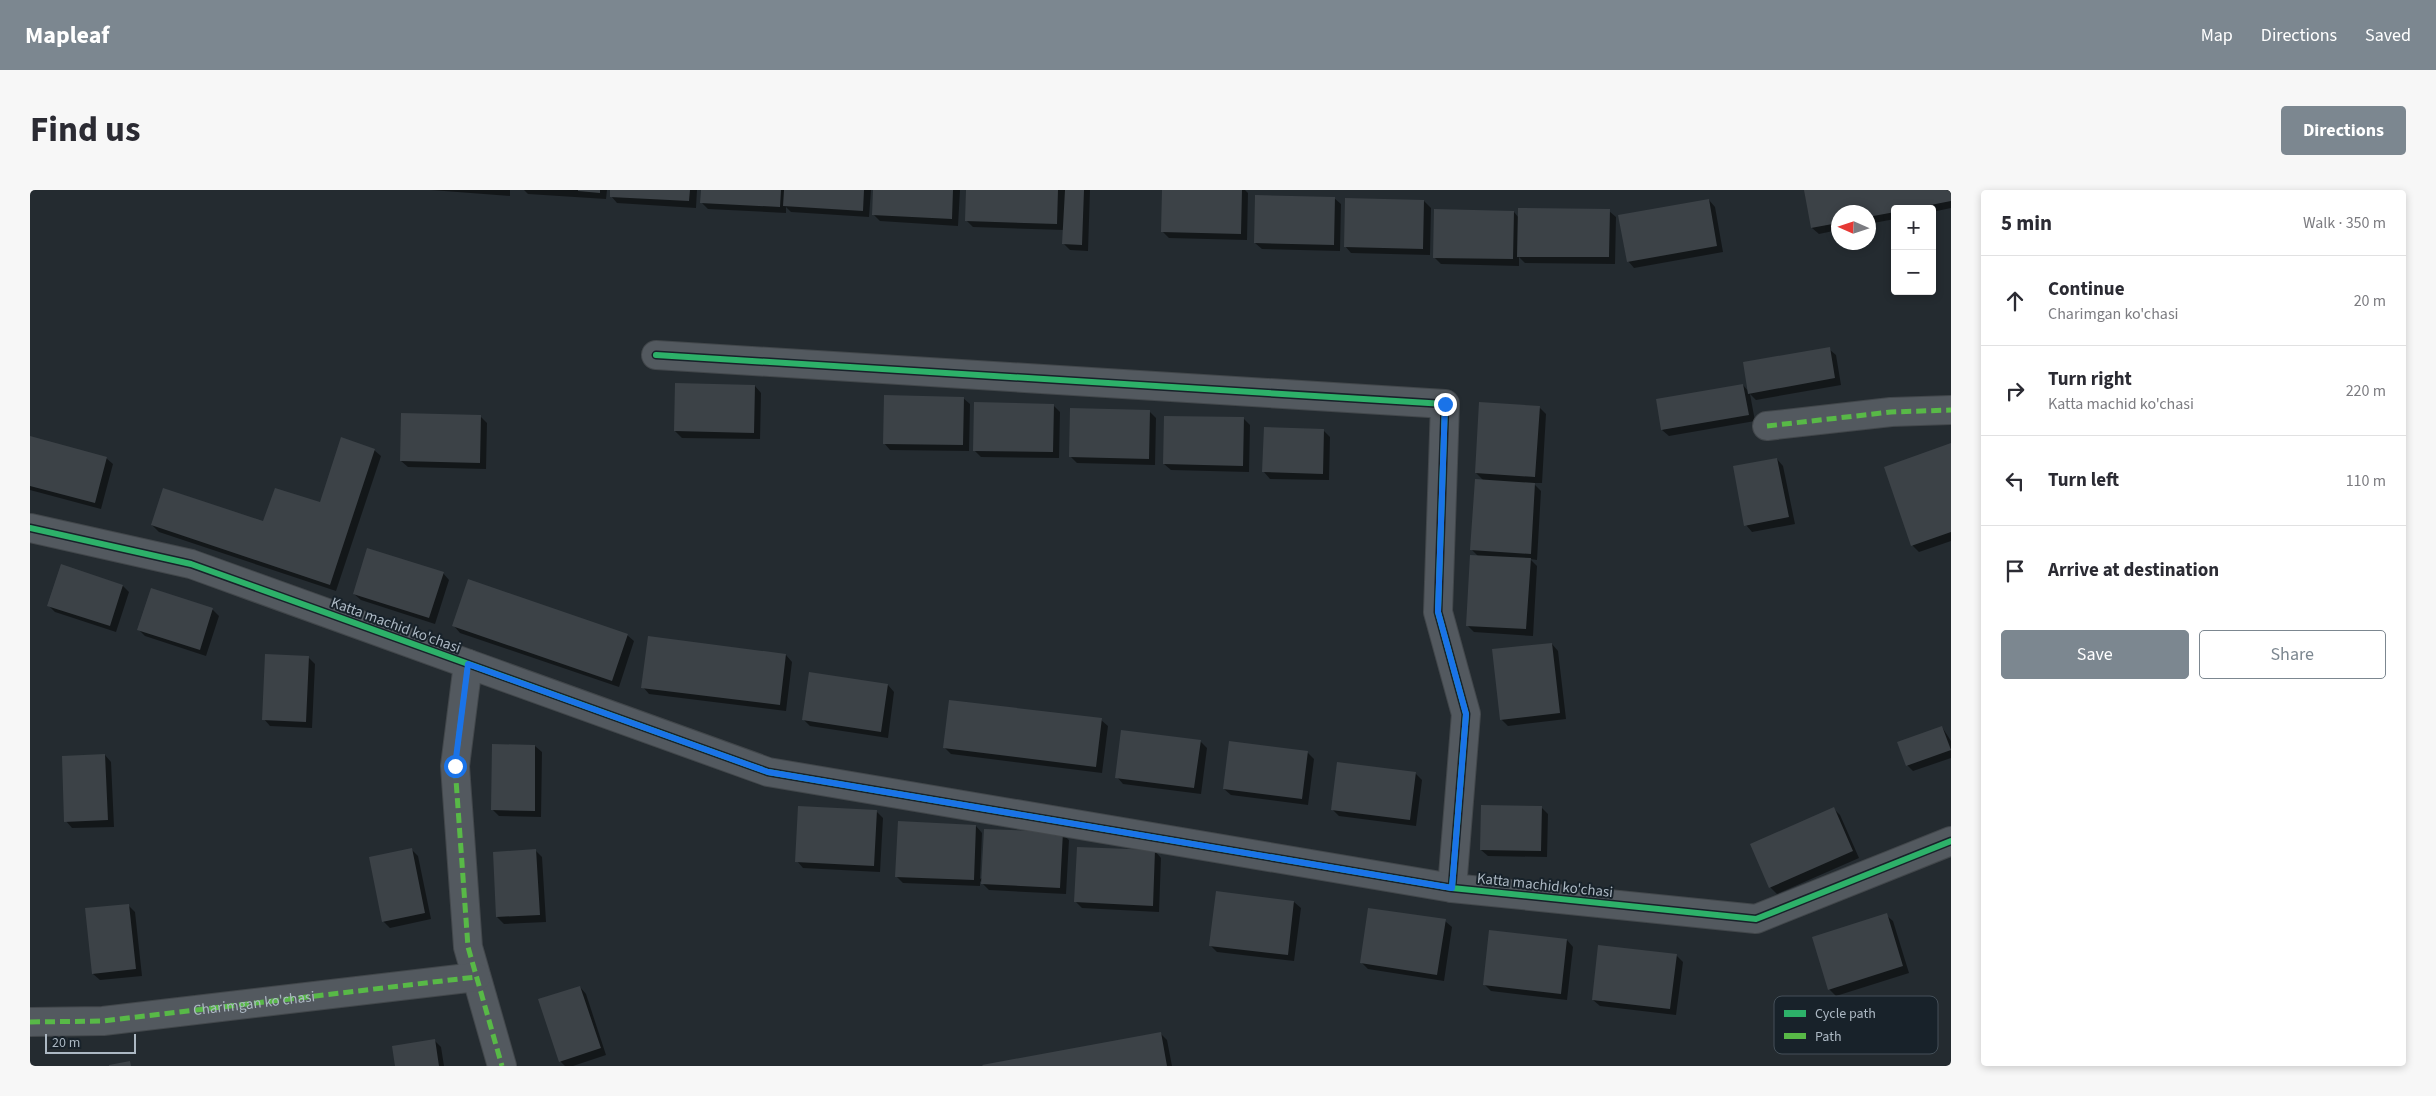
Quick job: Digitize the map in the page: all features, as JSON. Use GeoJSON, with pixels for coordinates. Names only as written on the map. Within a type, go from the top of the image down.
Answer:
{"type":"FeatureCollection","features":[{"type":"Feature","properties":{"kind":"street"},"geometry":{"type":"LineString","coordinates":[[656,355],[1445,404],[1438,612],[1466,714],[1452,888]]}},
{"type":"Feature","properties":{"kind":"street"},"geometry":{"type":"LineString","coordinates":[[1767,426],[1891,412],[1951,410]]}},
{"type":"Feature","properties":{"kind":"street","name":"Katta machid ko'chasi"},"geometry":{"type":"LineString","coordinates":[[30,528],[191,564],[768,772],[1452,888],[1756,918],[1951,841]]}},
{"type":"Feature","properties":{"kind":"street"},"geometry":{"type":"LineString","coordinates":[[468,664],[455,766],[468,947],[502,1066]]}},
{"type":"Feature","properties":{"kind":"street","name":"Charimgan ko'chasi"},"geometry":{"type":"LineString","coordinates":[[30,1022],[103,1021],[476,977]]}},
{"type":"Feature","properties":{"kind":"building"},"geometry":{"type":"Polygon","coordinates":[[[600,190],[600,193],[578,191],[600,190]]]}},
{"type":"Feature","properties":{"kind":"building"},"geometry":{"type":"Polygon","coordinates":[[[610,190],[690,190],[689,201],[610,197],[610,190]]]}},
{"type":"Feature","properties":{"kind":"building"},"geometry":{"type":"Polygon","coordinates":[[[701,190],[781,190],[780,207],[700,203],[701,190]]]}},
{"type":"Feature","properties":{"kind":"building"},"geometry":{"type":"Polygon","coordinates":[[[784,190],[864,190],[863,211],[783,206],[784,190]]]}},
{"type":"Feature","properties":{"kind":"building"},"geometry":{"type":"Polygon","coordinates":[[[873,190],[953,190],[952,219],[872,215],[873,190]]]}},
{"type":"Feature","properties":{"kind":"building"},"geometry":{"type":"Polygon","coordinates":[[[966,190],[1058,190],[1057,224],[965,221],[966,190]]]}},
{"type":"Feature","properties":{"kind":"building"},"geometry":{"type":"Polygon","coordinates":[[[1065,190],[1084,190],[1082,245],[1062,244],[1065,190]]]}},
{"type":"Feature","properties":{"kind":"building"},"geometry":{"type":"Polygon","coordinates":[[[1162,190],[1242,190],[1241,234],[1161,232],[1162,190]]]}},
{"type":"Feature","properties":{"kind":"building"},"geometry":{"type":"Polygon","coordinates":[[[1804,190],[1951,190],[1951,201],[1930,205],[1891,205],[1891,213],[1876,216],[1876,205],[1831,205],[1831,224],[1811,228],[1804,190]]]}},
{"type":"Feature","properties":{"kind":"building"},"geometry":{"type":"Polygon","coordinates":[[[1255,195],[1335,197],[1334,245],[1254,243],[1255,195]]]}},
{"type":"Feature","properties":{"kind":"building"},"geometry":{"type":"Polygon","coordinates":[[[1345,198],[1424,200],[1423,249],[1344,247],[1345,198]]]}},
{"type":"Feature","properties":{"kind":"building"},"geometry":{"type":"Polygon","coordinates":[[[1709,199],[1717,246],[1627,262],[1618,215],[1709,199]]]}},
{"type":"Feature","properties":{"kind":"building"},"geometry":{"type":"Polygon","coordinates":[[[1518,208],[1610,209],[1609,257],[1517,257],[1518,208]]]}},
{"type":"Feature","properties":{"kind":"building"},"geometry":{"type":"Polygon","coordinates":[[[1434,209],[1514,211],[1513,259],[1433,258],[1434,209]]]}},
{"type":"Feature","properties":{"kind":"building"},"geometry":{"type":"Polygon","coordinates":[[[1830,347],[1835,378],[1748,394],[1743,362],[1830,347]]]}},
{"type":"Feature","properties":{"kind":"building"},"geometry":{"type":"Polygon","coordinates":[[[675,383],[755,385],[754,433],[674,431],[675,383]]]}},
{"type":"Feature","properties":{"kind":"building"},"geometry":{"type":"Polygon","coordinates":[[[1743,384],[1749,415],[1661,430],[1656,399],[1743,384]]]}},
{"type":"Feature","properties":{"kind":"building"},"geometry":{"type":"Polygon","coordinates":[[[884,395],[964,397],[963,445],[883,444],[884,395]]]}},
{"type":"Feature","properties":{"kind":"building"},"geometry":{"type":"Polygon","coordinates":[[[974,402],[1054,404],[1053,452],[973,451],[974,402]]]}},
{"type":"Feature","properties":{"kind":"building"},"geometry":{"type":"Polygon","coordinates":[[[1479,402],[1540,406],[1535,477],[1475,473],[1479,402]]]}},
{"type":"Feature","properties":{"kind":"building"},"geometry":{"type":"Polygon","coordinates":[[[1070,408],[1150,410],[1149,459],[1069,457],[1070,408]]]}},
{"type":"Feature","properties":{"kind":"building"},"geometry":{"type":"Polygon","coordinates":[[[401,413],[481,415],[480,463],[400,461],[401,413]]]}},
{"type":"Feature","properties":{"kind":"building"},"geometry":{"type":"Polygon","coordinates":[[[1164,416],[1244,417],[1243,466],[1163,464],[1164,416]]]}},
{"type":"Feature","properties":{"kind":"building"},"geometry":{"type":"Polygon","coordinates":[[[1264,427],[1324,429],[1323,474],[1262,472],[1264,427]]]}},
{"type":"Feature","properties":{"kind":"building"},"geometry":{"type":"Polygon","coordinates":[[[30,436],[107,457],[95,503],[30,486],[30,436]]]}},
{"type":"Feature","properties":{"kind":"building"},"geometry":{"type":"Polygon","coordinates":[[[341,437],[375,449],[330,585],[151,525],[163,488],[263,521],[275,488],[320,502],[341,437]]]}},
{"type":"Feature","properties":{"kind":"building"},"geometry":{"type":"Polygon","coordinates":[[[1951,443],[1951,532],[1911,546],[1884,467],[1951,443]]]}},
{"type":"Feature","properties":{"kind":"building"},"geometry":{"type":"Polygon","coordinates":[[[1777,458],[1789,517],[1744,526],[1733,466],[1777,458]]]}},
{"type":"Feature","properties":{"kind":"building"},"geometry":{"type":"Polygon","coordinates":[[[1475,479],[1535,483],[1531,554],[1470,550],[1475,479]]]}},
{"type":"Feature","properties":{"kind":"building"},"geometry":{"type":"Polygon","coordinates":[[[367,548],[444,572],[429,618],[353,594],[367,548]]]}},
{"type":"Feature","properties":{"kind":"building"},"geometry":{"type":"Polygon","coordinates":[[[1470,555],[1531,558],[1526,629],[1466,626],[1470,555]]]}},
{"type":"Feature","properties":{"kind":"building"},"geometry":{"type":"Polygon","coordinates":[[[61,564],[123,585],[110,626],[47,606],[61,564]]]}},
{"type":"Feature","properties":{"kind":"building"},"geometry":{"type":"Polygon","coordinates":[[[468,579],[628,634],[612,681],[452,626],[468,579]]]}},
{"type":"Feature","properties":{"kind":"building"},"geometry":{"type":"Polygon","coordinates":[[[151,588],[213,608],[200,650],[137,630],[151,588]]]}},
{"type":"Feature","properties":{"kind":"building"},"geometry":{"type":"Polygon","coordinates":[[[648,636],[786,654],[780,705],[641,688],[648,636]]]}},
{"type":"Feature","properties":{"kind":"building"},"geometry":{"type":"Polygon","coordinates":[[[1552,643],[1560,713],[1500,720],[1492,649],[1552,643]]]}},
{"type":"Feature","properties":{"kind":"building"},"geometry":{"type":"Polygon","coordinates":[[[265,654],[309,656],[306,722],[262,720],[265,654]]]}},
{"type":"Feature","properties":{"kind":"building"},"geometry":{"type":"Polygon","coordinates":[[[809,672],[888,684],[881,732],[802,720],[809,672]]]}},
{"type":"Feature","properties":{"kind":"building"},"geometry":{"type":"Polygon","coordinates":[[[949,700],[1102,718],[1096,767],[943,748],[949,700]]]}},
{"type":"Feature","properties":{"kind":"building"},"geometry":{"type":"Polygon","coordinates":[[[1942,726],[1951,750],[1906,766],[1897,742],[1942,726]]]}},
{"type":"Feature","properties":{"kind":"building"},"geometry":{"type":"Polygon","coordinates":[[[1121,730],[1201,740],[1194,788],[1115,778],[1121,730]]]}},
{"type":"Feature","properties":{"kind":"building"},"geometry":{"type":"Polygon","coordinates":[[[1229,741],[1308,751],[1302,799],[1223,789],[1229,741]]]}},
{"type":"Feature","properties":{"kind":"building"},"geometry":{"type":"Polygon","coordinates":[[[492,744],[535,745],[535,811],[491,810],[492,744]]]}},
{"type":"Feature","properties":{"kind":"building"},"geometry":{"type":"Polygon","coordinates":[[[105,754],[108,820],[64,822],[62,756],[105,754]]]}},
{"type":"Feature","properties":{"kind":"building"},"geometry":{"type":"Polygon","coordinates":[[[1337,762],[1416,772],[1410,820],[1331,810],[1337,762]]]}},
{"type":"Feature","properties":{"kind":"building"},"geometry":{"type":"Polygon","coordinates":[[[1481,805],[1542,806],[1541,851],[1480,850],[1481,805]]]}},
{"type":"Feature","properties":{"kind":"building"},"geometry":{"type":"Polygon","coordinates":[[[798,806],[877,810],[874,866],[795,862],[798,806]]]}},
{"type":"Feature","properties":{"kind":"building"},"geometry":{"type":"Polygon","coordinates":[[[1834,807],[1853,851],[1769,888],[1750,844],[1834,807]]]}},
{"type":"Feature","properties":{"kind":"building"},"geometry":{"type":"Polygon","coordinates":[[[898,821],[976,825],[974,880],[895,877],[898,821]]]}},
{"type":"Feature","properties":{"kind":"building"},"geometry":{"type":"Polygon","coordinates":[[[984,829],[1063,832],[1060,888],[981,884],[984,829]]]}},
{"type":"Feature","properties":{"kind":"building"},"geometry":{"type":"Polygon","coordinates":[[[1077,847],[1155,850],[1153,906],[1074,902],[1077,847]]]}},
{"type":"Feature","properties":{"kind":"building"},"geometry":{"type":"Polygon","coordinates":[[[412,848],[425,913],[382,922],[369,857],[412,848]]]}},
{"type":"Feature","properties":{"kind":"building"},"geometry":{"type":"Polygon","coordinates":[[[536,849],[540,915],[496,917],[493,852],[536,849]]]}},
{"type":"Feature","properties":{"kind":"building"},"geometry":{"type":"Polygon","coordinates":[[[1216,891],[1294,901],[1288,955],[1209,946],[1216,891]]]}},
{"type":"Feature","properties":{"kind":"building"},"geometry":{"type":"Polygon","coordinates":[[[129,904],[136,969],[92,974],[85,908],[129,904]]]}},
{"type":"Feature","properties":{"kind":"building"},"geometry":{"type":"Polygon","coordinates":[[[1368,908],[1446,919],[1437,975],[1360,963],[1368,908]]]}},
{"type":"Feature","properties":{"kind":"building"},"geometry":{"type":"Polygon","coordinates":[[[1887,913],[1903,966],[1828,990],[1812,937],[1887,913]]]}},
{"type":"Feature","properties":{"kind":"building"},"geometry":{"type":"Polygon","coordinates":[[[1489,930],[1567,939],[1561,994],[1483,985],[1489,930]]]}},
{"type":"Feature","properties":{"kind":"building"},"geometry":{"type":"Polygon","coordinates":[[[1598,945],[1677,954],[1670,1009],[1592,1000],[1598,945]]]}},
{"type":"Feature","properties":{"kind":"building"},"geometry":{"type":"Polygon","coordinates":[[[580,986],[601,1048],[559,1062],[538,999],[580,986]]]}},
{"type":"Feature","properties":{"kind":"building"},"geometry":{"type":"Polygon","coordinates":[[[1161,1032],[1167,1066],[982,1065],[1161,1032]]]}},
{"type":"Feature","properties":{"kind":"building"},"geometry":{"type":"Polygon","coordinates":[[[435,1039],[439,1066],[395,1066],[392,1046],[435,1039]]]}},
{"type":"Feature","properties":{"kind":"building"},"geometry":{"type":"Polygon","coordinates":[[[130,1061],[131,1066],[109,1066],[109,1065],[130,1061]]]}},
{"type":"Feature","properties":{"kind":"marked path"},"geometry":{"type":"LineString","coordinates":[[1767,426],[1891,412],[1951,410]]}},
{"type":"Feature","properties":{"kind":"marked path"},"geometry":{"type":"LineString","coordinates":[[468,664],[455,766],[468,947],[502,1066]]}},
{"type":"Feature","properties":{"kind":"marked path"},"geometry":{"type":"LineString","coordinates":[[30,1022],[103,1021],[476,977]]}},
{"type":"Feature","properties":{"kind":"cycle path"},"geometry":{"type":"LineString","coordinates":[[656,355],[1445,404],[1438,612],[1466,714],[1452,888]]}},
{"type":"Feature","properties":{"kind":"cycle path"},"geometry":{"type":"LineString","coordinates":[[30,528],[191,564],[768,772],[1452,888],[1756,919],[1951,841]]}},
{"type":"Feature","properties":{"kind":"route"},"geometry":{"type":"LineString","coordinates":[[455,766],[468,664],[768,772],[1452,888],[1466,714],[1438,612],[1445,404]]}}]}
